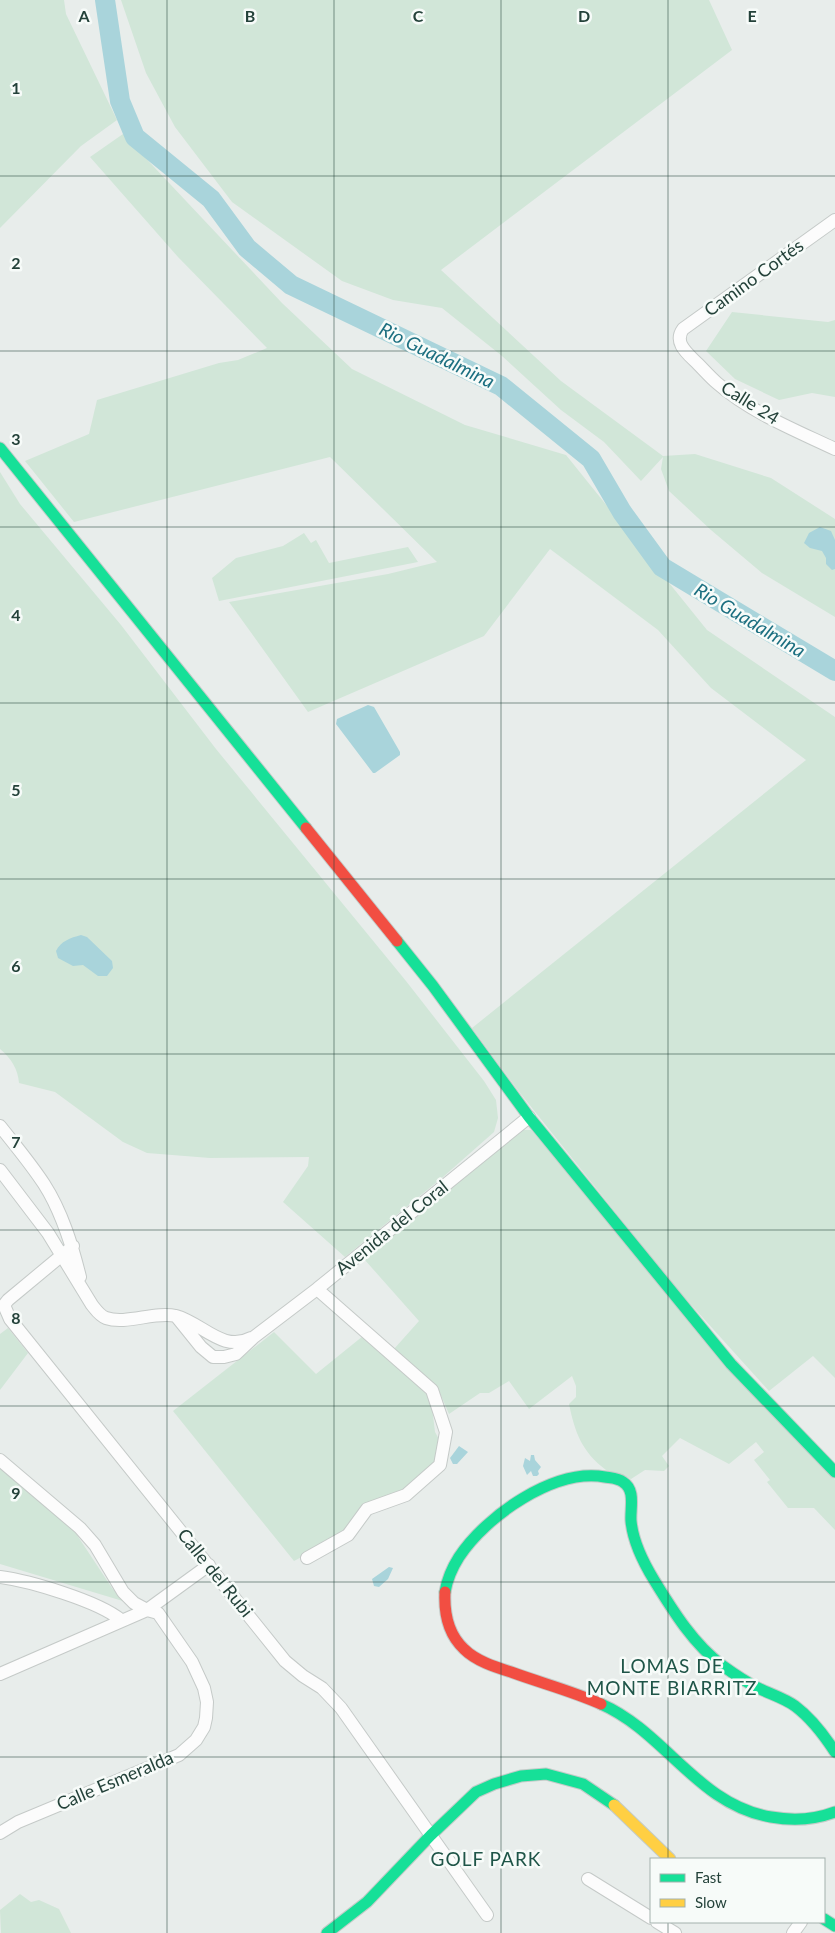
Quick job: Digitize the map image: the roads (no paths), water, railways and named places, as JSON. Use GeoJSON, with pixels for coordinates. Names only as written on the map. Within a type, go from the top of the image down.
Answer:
{"type":"FeatureCollection","features":[{"type":"Feature","properties":{"kind":"street","name":"Camino Cortés"},"geometry":{"type":"LineString","coordinates":[[679,340],[683,329],[764,263],[835,220]]}},
{"type":"Feature","properties":{"kind":"street","name":"Calle 24"},"geometry":{"type":"LineString","coordinates":[[679,340],[686,352],[717,384],[752,407],[835,449]]}},
{"type":"Feature","properties":{"kind":"street"},"geometry":{"type":"LineString","coordinates":[[0,448],[433,986],[529,1117],[731,1364],[835,1472]]}},
{"type":"Feature","properties":{"kind":"street","name":"Avenida del Coral"},"geometry":{"type":"LineString","coordinates":[[176,1316],[201,1347],[212,1357],[236,1354],[254,1337],[317,1289],[529,1117]]}},
{"type":"Feature","properties":{"kind":"street"},"geometry":{"type":"LineString","coordinates":[[0,1126],[44,1184],[62,1218],[73,1246],[83,1289]]}},
{"type":"Feature","properties":{"kind":"street"},"geometry":{"type":"LineString","coordinates":[[0,1170],[48,1233],[97,1312],[106,1318],[116,1320],[176,1316],[198,1325],[220,1340],[244,1342],[254,1337]]}},
{"type":"Feature","properties":{"kind":"street"},"geometry":{"type":"LineString","coordinates":[[62,1255],[73,1246]]}},
{"type":"Feature","properties":{"kind":"street","name":"Calle del Rubi"},"geometry":{"type":"LineString","coordinates":[[62,1255],[12,1296],[4,1305],[10,1319],[285,1661],[303,1676],[322,1688],[341,1708],[487,1915]]}},
{"type":"Feature","properties":{"kind":"street"},"geometry":{"type":"LineString","coordinates":[[308,1558],[348,1535],[367,1509],[406,1495],[440,1465],[446,1432],[432,1390],[317,1289]]}},
{"type":"Feature","properties":{"kind":"street","name":"Calle Esmeralda"},"geometry":{"type":"LineString","coordinates":[[0,1460],[80,1528],[95,1546],[124,1592],[134,1603],[158,1613],[172,1631],[199,1674],[207,1702],[204,1727],[196,1740],[179,1755],[18,1822],[0,1834]]}},
{"type":"Feature","properties":{"kind":"street"},"geometry":{"type":"LineString","coordinates":[[835,1752],[816,1725],[794,1706],[757,1688],[725,1668],[710,1657],[696,1642],[643,1560],[635,1542],[631,1521],[629,1488],[623,1481],[586,1474],[540,1488],[509,1508],[475,1536],[459,1555],[448,1575],[445,1596],[448,1624],[461,1646],[473,1656],[614,1711],[636,1724],[685,1772],[711,1793],[740,1810],[767,1818],[796,1821],[826,1816],[835,1812]]}},
{"type":"Feature","properties":{"kind":"street"},"geometry":{"type":"LineString","coordinates":[[0,1674],[147,1610],[209,1565]]}},
{"type":"Feature","properties":{"kind":"street"},"geometry":{"type":"LineString","coordinates":[[0,1577],[23,1580],[71,1596],[113,1614],[121,1620]]}},
{"type":"Feature","properties":{"kind":"street"},"geometry":{"type":"LineString","coordinates":[[327,1933],[367,1902],[431,1835],[476,1792],[494,1784],[521,1776],[546,1774],[582,1784],[619,1808],[669,1858]]}},
{"type":"Feature","properties":{"kind":"street"},"geometry":{"type":"LineString","coordinates":[[588,1879],[650,1917]]}},
{"type":"Feature","properties":{"kind":"street"},"geometry":{"type":"LineString","coordinates":[[658,1923],[675,1933]]}},
{"type":"Feature","properties":{"kind":"water"},"geometry":{"type":"Polygon","coordinates":[[[820,527],[831,531],[835,540],[835,569],[832,570],[826,564],[826,558],[822,551],[810,548],[804,543],[809,533],[820,527]]]}},
{"type":"Feature","properties":{"kind":"water"},"geometry":{"type":"Polygon","coordinates":[[[368,705],[374,707],[400,752],[400,755],[375,773],[373,773],[336,724],[337,719],[368,705]]]}},
{"type":"Feature","properties":{"kind":"water"},"geometry":{"type":"Polygon","coordinates":[[[81,935],[87,937],[112,961],[113,968],[107,976],[98,976],[83,965],[73,966],[58,958],[56,951],[63,942],[81,935]]]}},
{"type":"Feature","properties":{"kind":"water"},"geometry":{"type":"Polygon","coordinates":[[[459,1446],[468,1452],[457,1464],[453,1464],[450,1458],[459,1446]]]}},
{"type":"Feature","properties":{"kind":"water"},"geometry":{"type":"Polygon","coordinates":[[[531,1455],[534,1455],[535,1460],[541,1467],[537,1476],[533,1476],[531,1471],[527,1475],[523,1466],[525,1458],[530,1461],[531,1455]]]}},
{"type":"Feature","properties":{"kind":"water"},"geometry":{"type":"Polygon","coordinates":[[[389,1567],[393,1568],[388,1579],[379,1587],[374,1586],[372,1579],[389,1567]]]}},
{"type":"Feature","properties":{"kind":"waterway","name":"Rio Guadalmina"},"geometry":{"type":"LineString","coordinates":[[105,0],[120,101],[135,137],[211,199],[247,248],[291,285],[501,386],[591,459],[622,512],[662,567],[835,671]]}},
{"type":"Feature","properties":{"kind":"district","name":"LOMAS DE MONTE BIARRITZ"},"geometry":{"type":"Point","coordinates":[672,1677]}},
{"type":"Feature","properties":{"kind":"district","name":"GOLF PARK"},"geometry":{"type":"Point","coordinates":[486,1859]}}]}
